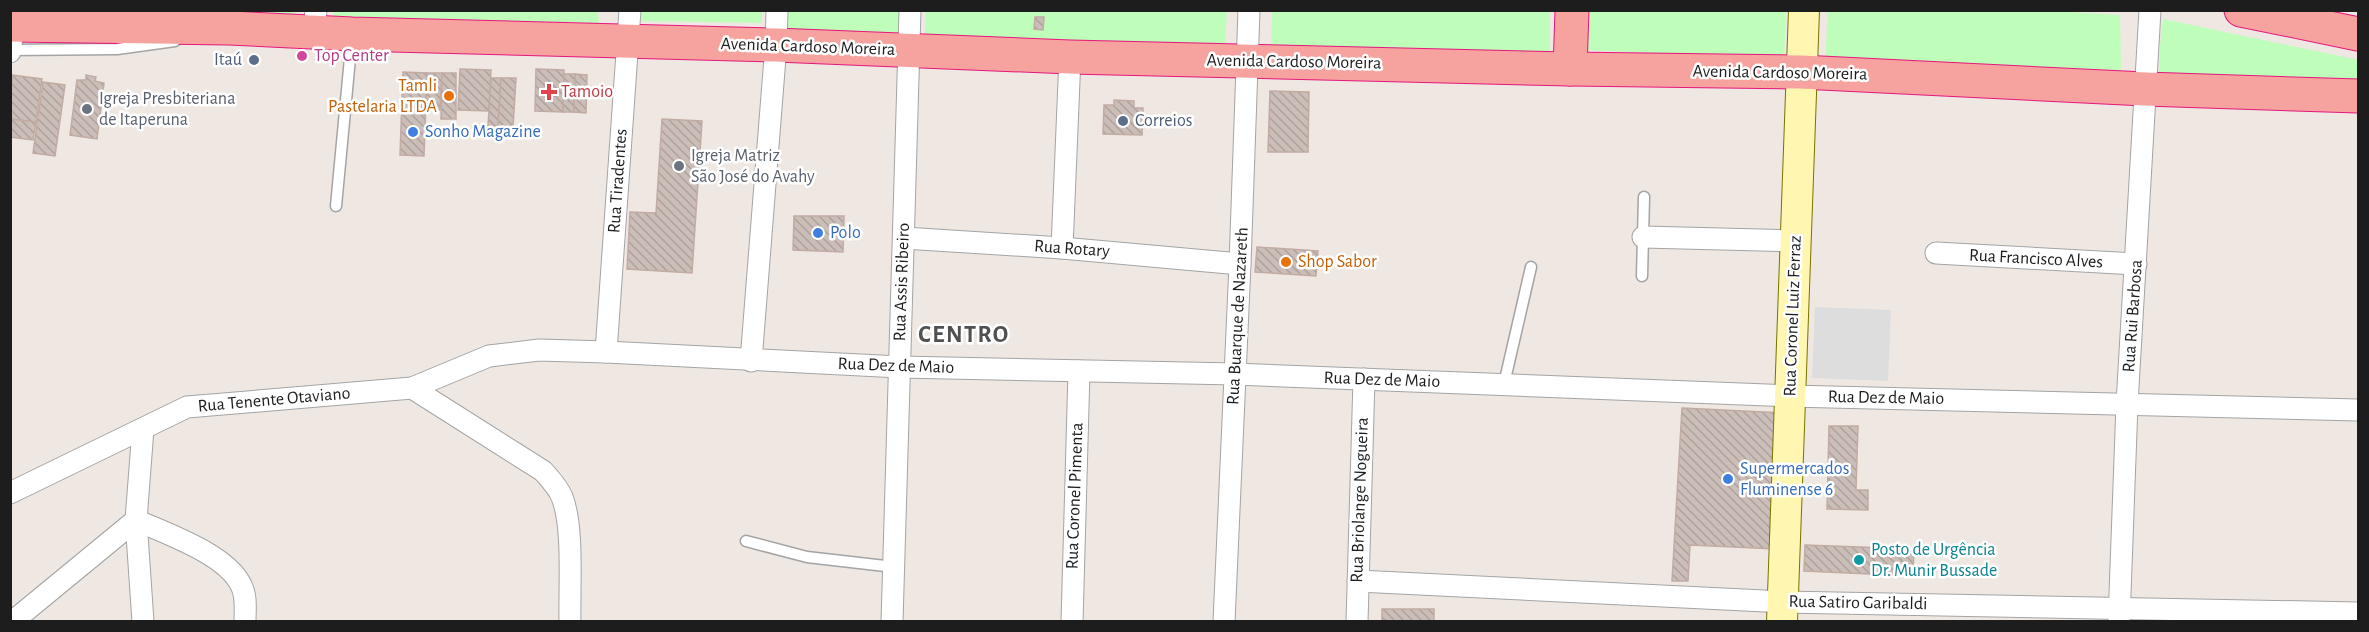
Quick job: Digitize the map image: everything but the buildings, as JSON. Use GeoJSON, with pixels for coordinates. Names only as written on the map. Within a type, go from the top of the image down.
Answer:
{"type":"FeatureCollection","features":[{"type":"Feature","properties":{"kind":"highway"},"geometry":{"type":"LineString","coordinates":[[1570,69],[1572,10]]}},
{"type":"Feature","properties":{"kind":"highway"},"geometry":{"type":"LineString","coordinates":[[2241,10],[2358,34]]}},
{"type":"Feature","properties":{"kind":"highway","name":"Avenida Cardoso Moreira"},"geometry":{"type":"LineString","coordinates":[[12,36],[229,28],[315,22],[352,34],[776,45],[1070,57],[1801,72],[2145,89],[2358,96]]}},
{"type":"Feature","properties":{"kind":"main road","name":"Rua Coronel Luiz Ferraz"},"geometry":{"type":"LineString","coordinates":[[1782,612],[1804,10]]}},
{"type":"Feature","properties":{"kind":"street","name":"Rua Tiradentes"},"geometry":{"type":"LineString","coordinates":[[606,352],[630,10]]}},
{"type":"Feature","properties":{"kind":"street"},"geometry":{"type":"LineString","coordinates":[[752,361],[777,10]]}},
{"type":"Feature","properties":{"kind":"street","name":"Rua Assis Ribeiro"},"geometry":{"type":"LineString","coordinates":[[892,621],[910,10]]}},
{"type":"Feature","properties":{"kind":"street","name":"Rua Buarque de Nazareth"},"geometry":{"type":"LineString","coordinates":[[1224,621],[1249,10]]}},
{"type":"Feature","properties":{"kind":"street","name":"Rua Rui Barbosa"},"geometry":{"type":"LineString","coordinates":[[2119,614],[2127,404],[2150,10]]}},
{"type":"Feature","properties":{"kind":"street"},"geometry":{"type":"LineString","coordinates":[[1062,248],[1070,57]]}},
{"type":"Feature","properties":{"kind":"street"},"geometry":{"type":"LineString","coordinates":[[1643,237],[1796,241]]}},
{"type":"Feature","properties":{"kind":"street","name":"Rua Rotary"},"geometry":{"type":"LineString","coordinates":[[904,238],[1062,248],[1240,264]]}},
{"type":"Feature","properties":{"kind":"street","name":"Rua Francisco Alves"},"geometry":{"type":"LineString","coordinates":[[1936,253],[2136,264]]}},
{"type":"Feature","properties":{"kind":"street","name":"Rua Dez de Maio"},"geometry":{"type":"LineString","coordinates":[[412,388],[489,356],[539,350],[900,367],[1235,374],[1790,396],[2358,410]]}},
{"type":"Feature","properties":{"kind":"street","name":"Rua Coronel Pimenta"},"geometry":{"type":"LineString","coordinates":[[1072,621],[1079,370]]}},
{"type":"Feature","properties":{"kind":"street","name":"Rua Briolange Nogueira"},"geometry":{"type":"LineString","coordinates":[[1357,621],[1364,379]]}},
{"type":"Feature","properties":{"kind":"street"},"geometry":{"type":"LineString","coordinates":[[412,388],[543,471],[554,482],[562,496],[568,519],[570,621]]}},
{"type":"Feature","properties":{"kind":"street","name":"Rua Tenente Otaviano"},"geometry":{"type":"LineString","coordinates":[[10,493],[187,407],[412,388]]}},
{"type":"Feature","properties":{"kind":"street"},"geometry":{"type":"LineString","coordinates":[[143,429],[136,520],[143,621]]}},
{"type":"Feature","properties":{"kind":"street"},"geometry":{"type":"LineString","coordinates":[[12,621],[136,520]]}},
{"type":"Feature","properties":{"kind":"street"},"geometry":{"type":"LineString","coordinates":[[136,520],[202,551],[234,573],[245,596],[245,621]]}},
{"type":"Feature","properties":{"kind":"street","name":"Rua Satiro Garibaldi"},"geometry":{"type":"LineString","coordinates":[[1358,581],[1782,612],[2358,613]]}},
{"type":"Feature","properties":{"kind":"lane"},"geometry":{"type":"LineString","coordinates":[[336,206],[352,34]]}},
{"type":"Feature","properties":{"kind":"lane"},"geometry":{"type":"LineString","coordinates":[[1642,276],[1644,197]]}},
{"type":"Feature","properties":{"kind":"lane"},"geometry":{"type":"LineString","coordinates":[[1504,384],[1531,267]]}},
{"type":"Feature","properties":{"kind":"lane"},"geometry":{"type":"LineString","coordinates":[[746,541],[807,557],[894,567]]}},
{"type":"Feature","properties":{"kind":"green space"},"geometry":{"type":"Polygon","coordinates":[[[598,10],[599,23],[334,18],[334,11],[598,10]]]}},
{"type":"Feature","properties":{"kind":"green space"},"geometry":{"type":"Polygon","coordinates":[[[2033,10],[2120,15],[2121,70],[1825,63],[1828,11],[2033,10]]]}},
{"type":"Feature","properties":{"kind":"green space"},"geometry":{"type":"Polygon","coordinates":[[[146,11],[296,11],[295,16],[146,11]]]}},
{"type":"Feature","properties":{"kind":"green space"},"geometry":{"type":"Polygon","coordinates":[[[642,11],[762,11],[762,23],[641,21],[642,11]]]}},
{"type":"Feature","properties":{"kind":"green space"},"geometry":{"type":"Polygon","coordinates":[[[786,11],[900,11],[899,33],[785,31],[786,11]]]}},
{"type":"Feature","properties":{"kind":"green space"},"geometry":{"type":"Polygon","coordinates":[[[926,11],[1227,11],[1225,45],[925,35],[926,11]]]}},
{"type":"Feature","properties":{"kind":"green space"},"geometry":{"type":"Polygon","coordinates":[[[1272,11],[1550,11],[1550,57],[1271,51],[1272,11]]]}},
{"type":"Feature","properties":{"kind":"green space"},"geometry":{"type":"Polygon","coordinates":[[[1583,11],[1786,11],[1784,59],[1584,50],[1583,11]]]}},
{"type":"Feature","properties":{"kind":"green space"},"geometry":{"type":"Polygon","coordinates":[[[2163,19],[2358,60],[2358,84],[2159,77],[2163,19]]]}},
{"type":"Feature","properties":{"kind":"shaded area"},"geometry":{"type":"Polygon","coordinates":[[[1815,307],[1891,310],[1888,381],[1812,378],[1815,307]]]}},
{"type":"Feature","properties":{"kind":"place","name":"Top Center"},"geometry":{"type":"Point","coordinates":[302,56]}},
{"type":"Feature","properties":{"kind":"place","name":"Itaú"},"geometry":{"type":"Point","coordinates":[254,60]}},
{"type":"Feature","properties":{"kind":"place","name":"Tamoio"},"geometry":{"type":"Point","coordinates":[549,92]}},
{"type":"Feature","properties":{"kind":"place","name":"Tamli Pastelaria LTDA"},"geometry":{"type":"Point","coordinates":[449,96]}},
{"type":"Feature","properties":{"kind":"place","name":"Igreja Presbiteriana de Itaperuna"},"geometry":{"type":"Point","coordinates":[87,109]}},
{"type":"Feature","properties":{"kind":"place","name":"Correios"},"geometry":{"type":"Point","coordinates":[1123,121]}},
{"type":"Feature","properties":{"kind":"place","name":"Sonho Magazine"},"geometry":{"type":"Point","coordinates":[413,132]}},
{"type":"Feature","properties":{"kind":"place","name":"Igreja Matriz São José do Avahy"},"geometry":{"type":"Point","coordinates":[679,166]}},
{"type":"Feature","properties":{"kind":"place","name":"Polo"},"geometry":{"type":"Point","coordinates":[818,233]}},
{"type":"Feature","properties":{"kind":"place","name":"Shop Sabor"},"geometry":{"type":"Point","coordinates":[1286,262]}},
{"type":"Feature","properties":{"kind":"place","name":"Supermercados Fluminense 6"},"geometry":{"type":"Point","coordinates":[1728,479]}},
{"type":"Feature","properties":{"kind":"place","name":"Posto de Urgência Dr. Munir Bussade"},"geometry":{"type":"Point","coordinates":[1859,560]}},
{"type":"Feature","properties":{"kind":"district","name":"CENTRO"},"geometry":{"type":"Point","coordinates":[964,335]}}]}
